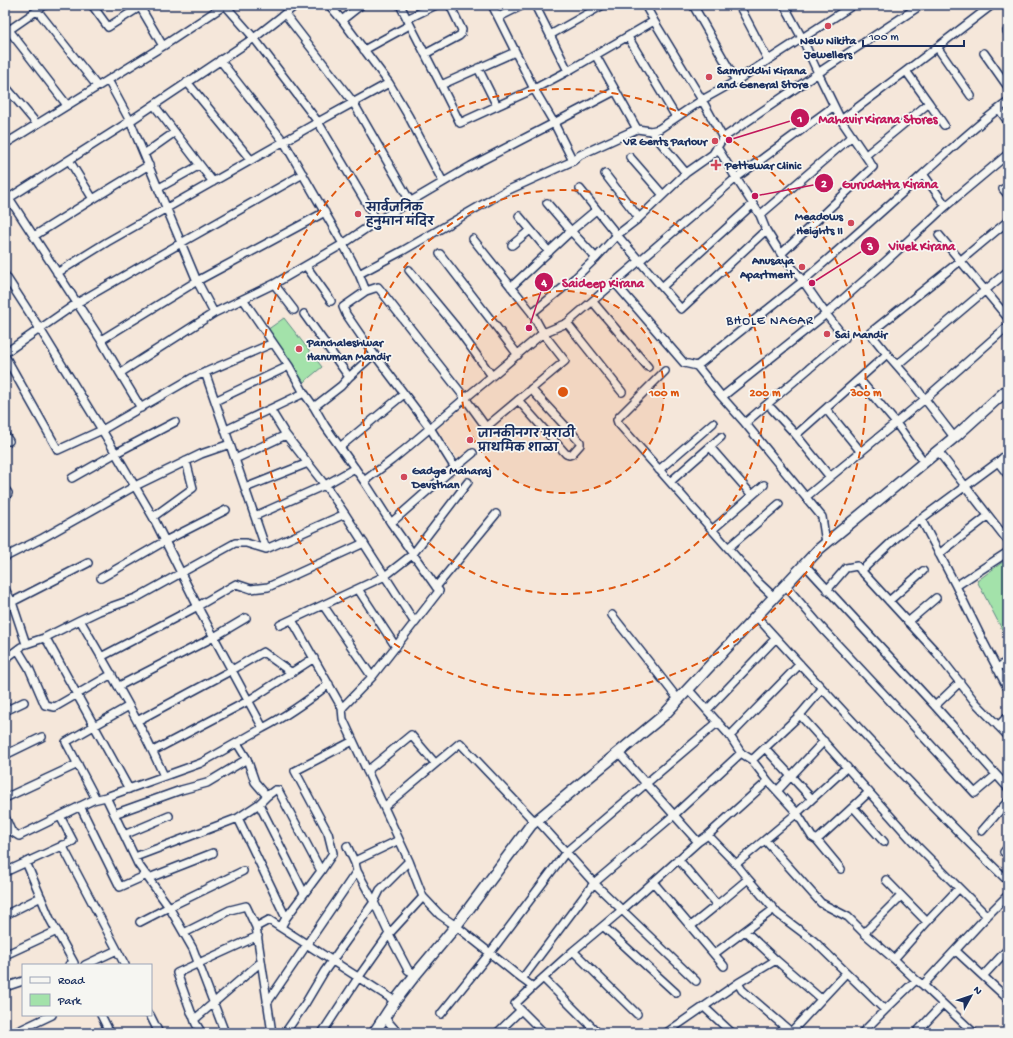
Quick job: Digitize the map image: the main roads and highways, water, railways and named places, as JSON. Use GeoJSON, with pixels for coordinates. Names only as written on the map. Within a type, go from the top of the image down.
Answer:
{"type":"FeatureCollection","features":[{"type":"Feature","properties":{"kind":"place","name":"New Nikita Jewellers"},"geometry":{"type":"Point","coordinates":[828,26]}},
{"type":"Feature","properties":{"kind":"place","name":"Samruddhi Kirana and General Store"},"geometry":{"type":"Point","coordinates":[709,77]}},
{"type":"Feature","properties":{"kind":"place","name":"Mahavir Kirana Stores"},"geometry":{"type":"Point","coordinates":[729,140]}},
{"type":"Feature","properties":{"kind":"place","name":"VR Gents Parlour"},"geometry":{"type":"Point","coordinates":[715,141]}},
{"type":"Feature","properties":{"kind":"place","name":"Pettewar Clinic"},"geometry":{"type":"Point","coordinates":[716,165]}},
{"type":"Feature","properties":{"kind":"place","name":"Gurudatta Kirana"},"geometry":{"type":"Point","coordinates":[755,196]}},
{"type":"Feature","properties":{"kind":"place","name":"सार्वजनिक हनुमान मंदिर"},"geometry":{"type":"Point","coordinates":[358,214]}},
{"type":"Feature","properties":{"kind":"place","name":"Meadows Heights II"},"geometry":{"type":"Point","coordinates":[851,223]}},
{"type":"Feature","properties":{"kind":"place","name":"Anusaya Apartment"},"geometry":{"type":"Point","coordinates":[802,267]}},
{"type":"Feature","properties":{"kind":"place","name":"Vivek Kirana"},"geometry":{"type":"Point","coordinates":[812,283]}},
{"type":"Feature","properties":{"kind":"place","name":"Saideep Kirana"},"geometry":{"type":"Point","coordinates":[529,328]}},
{"type":"Feature","properties":{"kind":"place","name":"Sai Mandir"},"geometry":{"type":"Point","coordinates":[827,334]}},
{"type":"Feature","properties":{"kind":"place","name":"Panchaleshwar Hanuman Mandir"},"geometry":{"type":"Point","coordinates":[299,349]}},
{"type":"Feature","properties":{"kind":"place","name":"जानकीनगर मराठी प्राथमिक शाळा"},"geometry":{"type":"Point","coordinates":[470,440]}},
{"type":"Feature","properties":{"kind":"place","name":"Gadge Maharaj Devsthan"},"geometry":{"type":"Point","coordinates":[404,477]}},
{"type":"Feature","properties":{"kind":"district","name":"BHOLE NAGAR"},"geometry":{"type":"Point","coordinates":[770,319]}}]}
